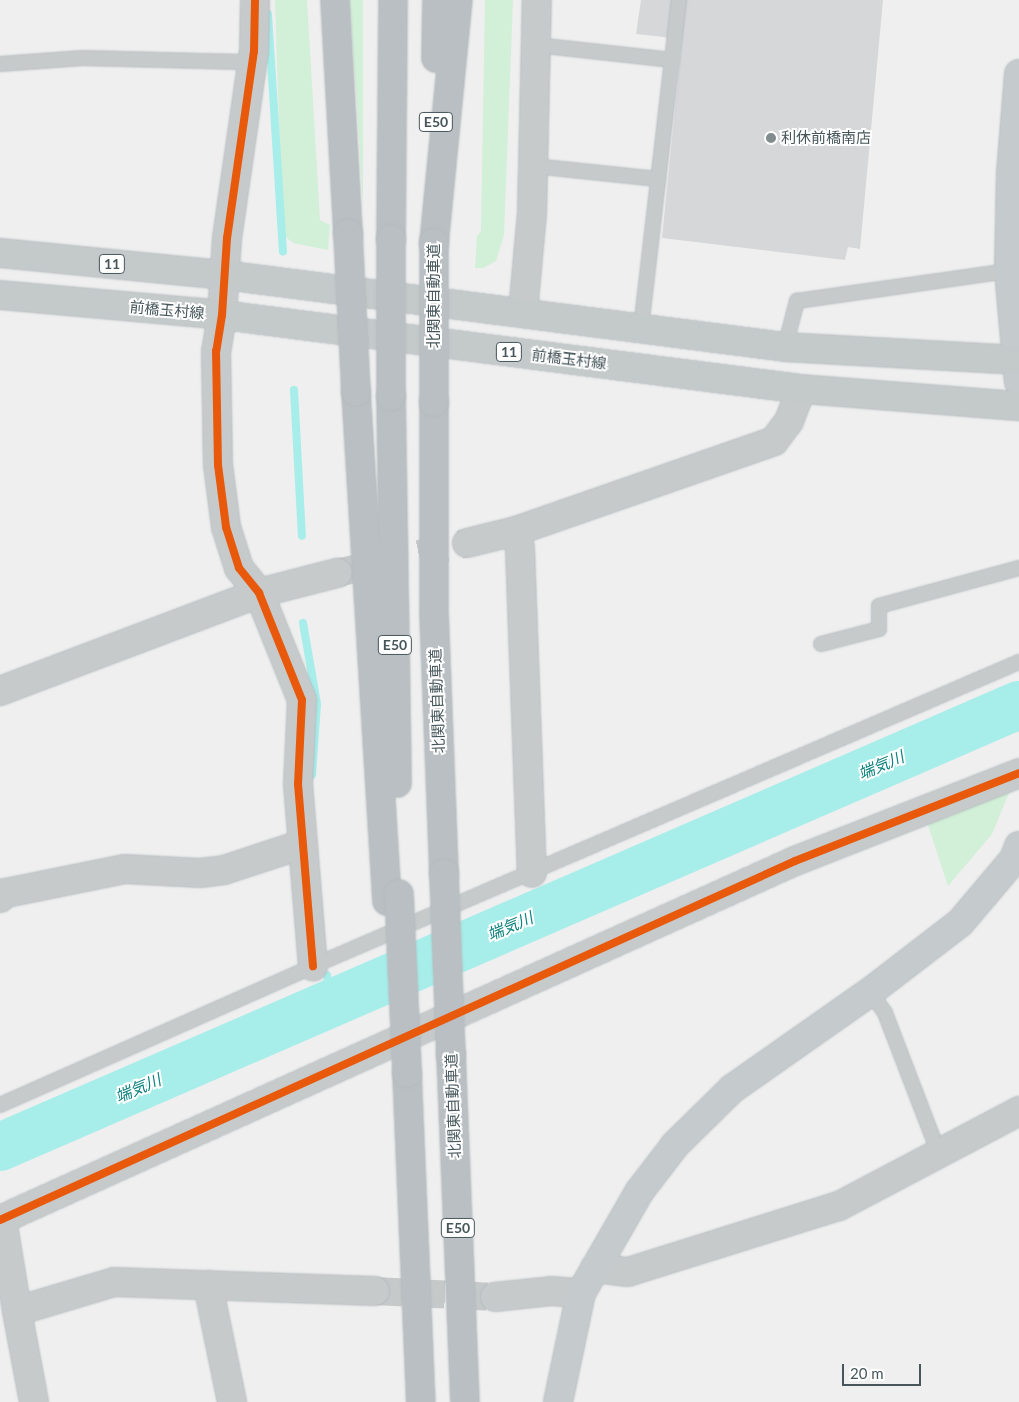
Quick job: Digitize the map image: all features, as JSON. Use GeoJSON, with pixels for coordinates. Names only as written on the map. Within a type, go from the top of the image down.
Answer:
{"type":"FeatureCollection","features":[{"type":"Feature","properties":{"kind":"highway"},"geometry":{"type":"LineString","coordinates":[[335,0],[356,392],[407,1074],[421,1402]]}},
{"type":"Feature","properties":{"kind":"highway","name":"E50"},"geometry":{"type":"LineString","coordinates":[[393,0],[391,239],[393,898]]}},
{"type":"Feature","properties":{"kind":"highway","name":"北関東自動車道"},"geometry":{"type":"LineString","coordinates":[[437,0],[434,243],[434,613],[465,1402]]}},
{"type":"Feature","properties":{"kind":"highway"},"geometry":{"type":"LineString","coordinates":[[434,243],[458,0]]}},
{"type":"Feature","properties":{"kind":"main road","name":"11"},"geometry":{"type":"LineString","coordinates":[[0,253],[224,275],[785,347],[1018,367]]}},
{"type":"Feature","properties":{"kind":"main road","name":"前橋玉村線"},"geometry":{"type":"LineString","coordinates":[[0,295],[222,315],[801,389],[1019,406]]}},
{"type":"Feature","properties":{"kind":"street"},"geometry":{"type":"LineString","coordinates":[[255,0],[252,62],[224,275],[222,315],[216,351],[215,399],[220,496],[226,527],[239,568],[260,593],[302,700],[298,784],[313,966]]}},
{"type":"Feature","properties":{"kind":"street"},"geometry":{"type":"LineString","coordinates":[[524,312],[533,166],[537,0]]}},
{"type":"Feature","properties":{"kind":"street"},"geometry":{"type":"LineString","coordinates":[[1018,367],[1009,270],[1019,74]]}},
{"type":"Feature","properties":{"kind":"street"},"geometry":{"type":"LineString","coordinates":[[468,543],[516,531],[774,441],[789,421],[801,389]]}},
{"type":"Feature","properties":{"kind":"street"},"geometry":{"type":"LineString","coordinates":[[516,531],[520,550],[532,873]]}},
{"type":"Feature","properties":{"kind":"street"},"geometry":{"type":"LineString","coordinates":[[0,691],[260,593],[337,573]]}},
{"type":"Feature","properties":{"kind":"street"},"geometry":{"type":"LineString","coordinates":[[34,1402],[1,1219],[795,861],[1019,773]]}},
{"type":"Feature","properties":{"kind":"street"},"geometry":{"type":"LineString","coordinates":[[0,898],[6,893],[125,869],[200,873],[224,870],[303,844]]}},
{"type":"Feature","properties":{"kind":"street"},"geometry":{"type":"LineString","coordinates":[[558,1402],[581,1293],[639,1192],[681,1139],[732,1089],[870,992],[960,923],[1014,860],[1019,846]]}},
{"type":"Feature","properties":{"kind":"street"},"geometry":{"type":"LineString","coordinates":[[595,1268],[628,1272],[839,1206],[938,1151],[1019,1111]]}},
{"type":"Feature","properties":{"kind":"street"},"geometry":{"type":"LineString","coordinates":[[17,1311],[114,1282],[375,1291]]}},
{"type":"Feature","properties":{"kind":"street"},"geometry":{"type":"LineString","coordinates":[[208,1285],[232,1402]]}},
{"type":"Feature","properties":{"kind":"street"},"geometry":{"type":"LineString","coordinates":[[495,1297],[551,1291],[581,1293]]}},
{"type":"Feature","properties":{"kind":"lane"},"geometry":{"type":"LineString","coordinates":[[641,328],[679,0]]}},
{"type":"Feature","properties":{"kind":"lane"},"geometry":{"type":"LineString","coordinates":[[536,45],[672,60]]}},
{"type":"Feature","properties":{"kind":"lane"},"geometry":{"type":"LineString","coordinates":[[0,64],[83,58],[252,62]]}},
{"type":"Feature","properties":{"kind":"lane"},"geometry":{"type":"LineString","coordinates":[[533,166],[658,179]]}},
{"type":"Feature","properties":{"kind":"lane"},"geometry":{"type":"LineString","coordinates":[[785,347],[797,301],[1009,270]]}},
{"type":"Feature","properties":{"kind":"lane"},"geometry":{"type":"LineString","coordinates":[[821,644],[879,628],[879,606],[1019,568]]}},
{"type":"Feature","properties":{"kind":"lane"},"geometry":{"type":"LineString","coordinates":[[0,1105],[313,966],[1019,662]]}},
{"type":"Feature","properties":{"kind":"lane"},"geometry":{"type":"LineString","coordinates":[[870,992],[885,1013],[938,1151]]}},
{"type":"Feature","properties":{"kind":"green space"},"geometry":{"type":"Polygon","coordinates":[[[275,0],[307,0],[320,220],[330,225],[328,250],[293,243],[286,237],[282,222],[275,0]]]}},
{"type":"Feature","properties":{"kind":"green space"},"geometry":{"type":"Polygon","coordinates":[[[349,0],[363,0],[363,205],[357,105],[349,0]]]}},
{"type":"Feature","properties":{"kind":"green space"},"geometry":{"type":"Polygon","coordinates":[[[485,0],[513,0],[504,235],[496,261],[483,268],[475,268],[477,236],[481,231],[485,0]]]}},
{"type":"Feature","properties":{"kind":"green space"},"geometry":{"type":"Polygon","coordinates":[[[1013,783],[992,834],[948,886],[926,819],[1013,783]]]}},
{"type":"Feature","properties":{"kind":"building","name":"利休前橋南店"},"geometry":{"type":"Polygon","coordinates":[[[641,0],[883,0],[860,249],[848,247],[845,260],[662,238],[682,39],[636,34],[641,0]]]}},
{"type":"Feature","properties":{"kind":"waterway"},"geometry":{"type":"LineString","coordinates":[[268,14],[283,252]]}},
{"type":"Feature","properties":{"kind":"waterway"},"geometry":{"type":"LineString","coordinates":[[294,390],[302,536]]}},
{"type":"Feature","properties":{"kind":"waterway"},"geometry":{"type":"LineString","coordinates":[[303,623],[317,704],[312,775]]}},
{"type":"Feature","properties":{"kind":"waterway","name":"端気川"},"geometry":{"type":"LineString","coordinates":[[0,1147],[1019,705]]}},
{"type":"Feature","properties":{"kind":"waterway"},"geometry":{"type":"LineString","coordinates":[[327,975],[331,1003]]}},
{"type":"Feature","properties":{"kind":"tunnel"},"geometry":{"type":"LineString","coordinates":[[337,573],[467,543]]}},
{"type":"Feature","properties":{"kind":"tunnel"},"geometry":{"type":"LineString","coordinates":[[375,1291],[495,1297]]}},
{"type":"Feature","properties":{"kind":"cycle path"},"geometry":{"type":"LineString","coordinates":[[255,0],[254,51],[227,238],[222,315],[216,351],[218,465],[226,527],[239,568],[259,593],[302,700],[298,784],[313,966]]}},
{"type":"Feature","properties":{"kind":"cycle path"},"geometry":{"type":"LineString","coordinates":[[0,1220],[795,861],[1019,773]]}},
{"type":"Feature","properties":{"kind":"place","name":"利休前橋南店"},"geometry":{"type":"Point","coordinates":[771,138]}}]}
